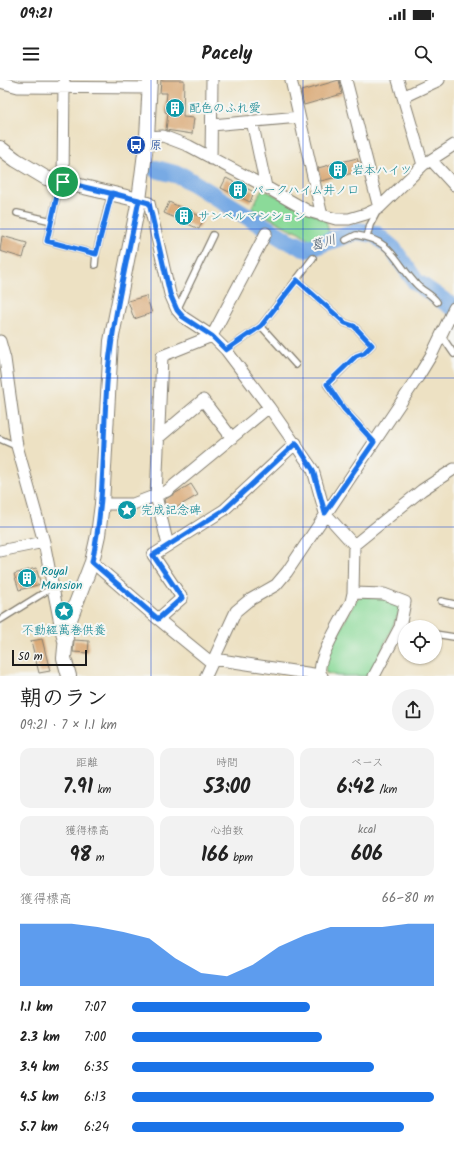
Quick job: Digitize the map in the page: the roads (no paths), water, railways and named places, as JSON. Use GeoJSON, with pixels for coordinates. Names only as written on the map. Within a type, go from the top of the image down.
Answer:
{"type":"FeatureCollection","features":[{"type":"Feature","properties":{"kind":"street"},"geometry":{"type":"LineString","coordinates":[[291,80],[322,216]]}},
{"type":"Feature","properties":{"kind":"street"},"geometry":{"type":"LineString","coordinates":[[346,80],[379,208]]}},
{"type":"Feature","properties":{"kind":"street"},"geometry":{"type":"LineString","coordinates":[[398,80],[427,162],[454,185]]}},
{"type":"Feature","properties":{"kind":"street"},"geometry":{"type":"LineString","coordinates":[[403,96],[439,80]]}},
{"type":"Feature","properties":{"kind":"street"},"geometry":{"type":"LineString","coordinates":[[211,159],[215,81]]}},
{"type":"Feature","properties":{"kind":"street"},"geometry":{"type":"LineString","coordinates":[[0,82],[18,88],[64,84],[150,84],[147,137],[139,200],[111,341],[108,373],[102,504],[98,535],[92,562],[67,627],[64,645],[64,658],[69,676]]}},
{"type":"Feature","properties":{"kind":"street"},"geometry":{"type":"LineString","coordinates":[[63,182],[64,84]]}},
{"type":"Feature","properties":{"kind":"street"},"geometry":{"type":"LineString","coordinates":[[212,125],[299,117]]}},
{"type":"Feature","properties":{"kind":"street"},"geometry":{"type":"LineString","coordinates":[[252,121],[266,187]]}},
{"type":"Feature","properties":{"kind":"street"},"geometry":{"type":"LineString","coordinates":[[147,137],[163,136],[189,146],[266,187],[308,212],[336,219],[349,219],[379,208],[427,162],[454,145]]}},
{"type":"Feature","properties":{"kind":"street"},"geometry":{"type":"LineString","coordinates":[[0,148],[16,160],[46,178],[149,203],[170,294],[177,310],[183,317],[212,336],[226,350],[296,443],[313,470],[325,513],[354,545],[353,593],[351,602],[324,654],[320,670],[321,675],[213,661],[158,619],[92,562]]}},
{"type":"Feature","properties":{"kind":"street"},"geometry":{"type":"LineString","coordinates":[[168,545],[156,496],[162,356],[212,336],[266,233]]}},
{"type":"Feature","properties":{"kind":"street"},"geometry":{"type":"LineString","coordinates":[[206,676],[236,611],[248,601],[276,585],[287,572],[325,513],[418,377],[453,311]]}},
{"type":"Feature","properties":{"kind":"street"},"geometry":{"type":"LineString","coordinates":[[0,341],[5,359],[17,446],[44,542],[64,645]]}},
{"type":"Feature","properties":{"kind":"street"},"geometry":{"type":"LineString","coordinates":[[158,438],[204,400],[232,438]]}},
{"type":"Feature","properties":{"kind":"street"},"geometry":{"type":"LineString","coordinates":[[102,504],[133,504],[167,491],[269,407]]}},
{"type":"Feature","properties":{"kind":"street"},"geometry":{"type":"LineString","coordinates":[[158,619],[182,598],[153,555],[224,510],[296,443]]}},
{"type":"Feature","properties":{"kind":"street"},"geometry":{"type":"LineString","coordinates":[[354,545],[422,490],[454,469]]}},
{"type":"Feature","properties":{"kind":"street"},"geometry":{"type":"LineString","coordinates":[[0,551],[44,542]]}},
{"type":"Feature","properties":{"kind":"street"},"geometry":{"type":"LineString","coordinates":[[353,593],[384,594],[405,602],[404,620]]}},
{"type":"Feature","properties":{"kind":"street"},"geometry":{"type":"LineString","coordinates":[[374,676],[398,635]]}},
{"type":"Feature","properties":{"kind":"lane"},"geometry":{"type":"LineString","coordinates":[[63,182],[58,191],[47,241],[96,254]]}},
{"type":"Feature","properties":{"kind":"lane"},"geometry":{"type":"LineString","coordinates":[[95,265],[96,254],[112,193]]}},
{"type":"Feature","properties":{"kind":"lane"},"geometry":{"type":"LineString","coordinates":[[367,237],[370,225],[379,208]]}},
{"type":"Feature","properties":{"kind":"lane"},"geometry":{"type":"LineString","coordinates":[[17,213],[52,221]]}},
{"type":"Feature","properties":{"kind":"lane"},"geometry":{"type":"LineString","coordinates":[[177,310],[213,235]]}},
{"type":"Feature","properties":{"kind":"lane"},"geometry":{"type":"LineString","coordinates":[[346,240],[356,235],[379,241],[385,246],[417,285],[436,302]]}},
{"type":"Feature","properties":{"kind":"lane"},"geometry":{"type":"LineString","coordinates":[[226,350],[261,326],[313,258]]}},
{"type":"Feature","properties":{"kind":"lane"},"geometry":{"type":"LineString","coordinates":[[297,280],[345,323],[354,326],[372,345],[364,353],[356,356],[327,384],[344,409],[374,442]]}},
{"type":"Feature","properties":{"kind":"lane"},"geometry":{"type":"LineString","coordinates":[[261,326],[296,365]]}},
{"type":"Feature","properties":{"kind":"lane"},"geometry":{"type":"LineString","coordinates":[[441,335],[454,354]]}},
{"type":"Feature","properties":{"kind":"lane"},"geometry":{"type":"LineString","coordinates":[[0,439],[17,446]]}},
{"type":"Feature","properties":{"kind":"lane"},"geometry":{"type":"LineString","coordinates":[[0,620],[52,587]]}},
{"type":"Feature","properties":{"kind":"lane"},"geometry":{"type":"LineString","coordinates":[[441,602],[454,604]]}},
{"type":"Feature","properties":{"kind":"lane"},"geometry":{"type":"LineString","coordinates":[[442,635],[454,637]]}},
{"type":"Feature","properties":{"kind":"waterway","name":"葛川"},"geometry":{"type":"LineString","coordinates":[[156,169],[182,176],[286,240],[307,249],[357,231],[375,234],[393,249],[416,282],[454,308]]}},
{"type":"Feature","properties":{"kind":"place","name":"配色のふれ愛"},"geometry":{"type":"Point","coordinates":[175,108]}},
{"type":"Feature","properties":{"kind":"place","name":"原"},"geometry":{"type":"Point","coordinates":[136,145]}},
{"type":"Feature","properties":{"kind":"place","name":"岩本ハイツ"},"geometry":{"type":"Point","coordinates":[338,170]}},
{"type":"Feature","properties":{"kind":"place","name":"パークハイム井ノ口"},"geometry":{"type":"Point","coordinates":[238,190]}},
{"type":"Feature","properties":{"kind":"place","name":"サンベルマンション"},"geometry":{"type":"Point","coordinates":[184,216]}},
{"type":"Feature","properties":{"kind":"place","name":"完成記念碑"},"geometry":{"type":"Point","coordinates":[127,510]}},
{"type":"Feature","properties":{"kind":"place","name":"Royal Mansion"},"geometry":{"type":"Point","coordinates":[27,578]}},
{"type":"Feature","properties":{"kind":"place","name":"不動經萬巻供養"},"geometry":{"type":"Point","coordinates":[64,611]}}]}
